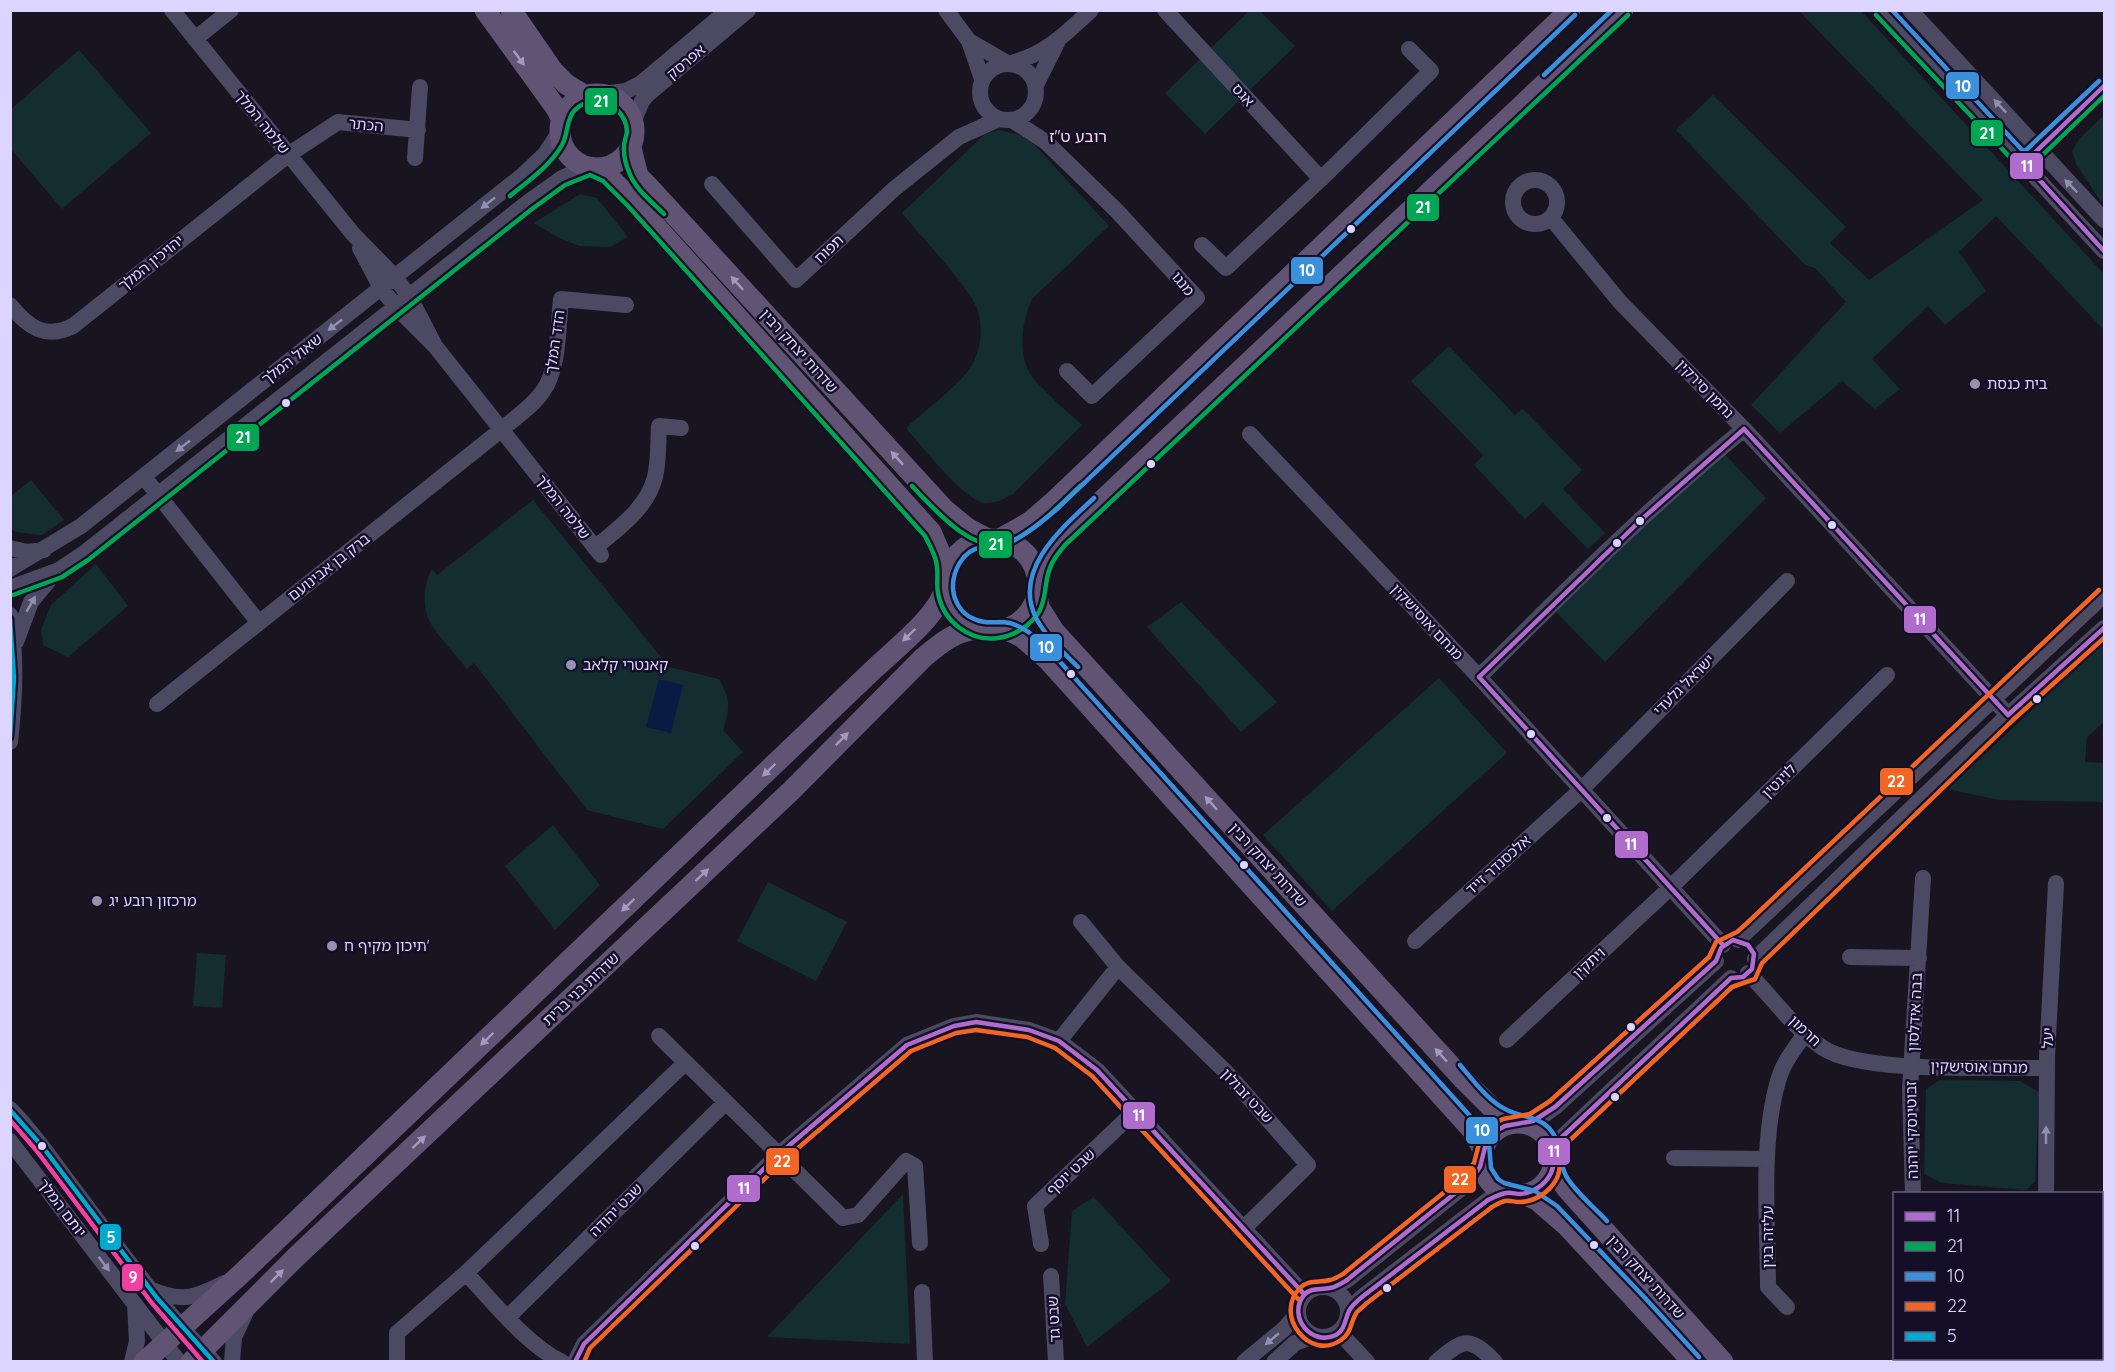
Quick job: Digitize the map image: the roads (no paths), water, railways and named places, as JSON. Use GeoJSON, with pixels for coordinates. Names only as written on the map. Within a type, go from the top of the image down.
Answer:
{"type":"FeatureCollection","features":[{"type":"Feature","properties":{"kind":"main road"},"geometry":{"type":"LineString","coordinates":[[485,10],[556,108],[561,145],[567,154],[576,162],[591,168],[608,167],[617,163],[631,148],[634,130],[629,112],[613,97],[594,95],[566,84],[554,71],[511,10]]}},
{"type":"Feature","properties":{"kind":"main road"},"geometry":{"type":"LineString","coordinates":[[1570,10],[1052,503],[1030,522],[993,539],[972,542],[960,550],[951,562],[945,583],[948,602],[955,614],[965,623],[977,629],[991,631],[1005,630],[1026,616],[1033,606],[1043,564],[1059,540],[1623,10]]}},
{"type":"Feature","properties":{"kind":"main road"},"geometry":{"type":"LineString","coordinates":[[560,126],[566,108],[574,100],[594,95]]}},
{"type":"Feature","properties":{"kind":"main road","name":"שדרות יצחק רבין"},"geometry":{"type":"LineString","coordinates":[[631,148],[638,176],[945,510],[967,528],[993,539]]}},
{"type":"Feature","properties":{"kind":"main road","name":"שדרות יצחק רבין"},"geometry":{"type":"LineString","coordinates":[[591,168],[613,182],[633,201],[931,532],[943,560],[945,583]]}},
{"type":"Feature","properties":{"kind":"main road"},"geometry":{"type":"LineString","coordinates":[[993,539],[1015,544],[1027,554],[1036,568],[1038,589]]}},
{"type":"Feature","properties":{"kind":"main road","name":"שדרות בני ברית"},"geometry":{"type":"LineString","coordinates":[[144,1362],[241,1274],[904,640],[934,608],[945,583]]}},
{"type":"Feature","properties":{"kind":"main road","name":"שדרות יצחק רבין"},"geometry":{"type":"LineString","coordinates":[[1038,589],[1039,607],[1062,640],[1462,1078],[1498,1114],[1520,1123]]}},
{"type":"Feature","properties":{"kind":"main road","name":"שדרות בני ברית"},"geometry":{"type":"LineString","coordinates":[[202,1358],[297,1256],[792,790],[924,657],[947,639],[967,630],[977,629]]}},
{"type":"Feature","properties":{"kind":"main road","name":"שדרות יצחק רבין"},"geometry":{"type":"LineString","coordinates":[[1005,630],[1022,637],[1047,659],[1474,1132],[1483,1156]]}},
{"type":"Feature","properties":{"kind":"main road"},"geometry":{"type":"LineString","coordinates":[[1520,1123],[1543,1132],[1554,1154],[1553,1170],[1541,1186],[1515,1193],[1498,1188],[1485,1172],[1483,1156],[1487,1140],[1504,1125],[1520,1123]]}},
{"type":"Feature","properties":{"kind":"main road","name":"שדרות יצחק רבין"},"geometry":{"type":"LineString","coordinates":[[1554,1154],[1558,1176],[1567,1189],[1723,1362]]}},
{"type":"Feature","properties":{"kind":"main road","name":"שדרות יצחק רבין"},"geometry":{"type":"LineString","coordinates":[[1515,1193],[1536,1200],[1567,1226],[1693,1362]]}},
{"type":"Feature","properties":{"kind":"street","name":"שלמה המלך"},"geometry":{"type":"LineString","coordinates":[[172,10],[352,234],[395,277],[409,296],[435,346]]}},
{"type":"Feature","properties":{"kind":"street"},"geometry":{"type":"LineString","coordinates":[[195,39],[231,10]]}},
{"type":"Feature","properties":{"kind":"street","name":"אפרסק"},"geometry":{"type":"LineString","coordinates":[[594,95],[626,91],[640,84],[728,10]]}},
{"type":"Feature","properties":{"kind":"street","name":"אפרסק"},"geometry":{"type":"LineString","coordinates":[[633,122],[642,101],[648,94],[748,10]]}},
{"type":"Feature","properties":{"kind":"street"},"geometry":{"type":"LineString","coordinates":[[946,10],[969,41],[986,109],[1006,119],[1020,117],[1035,100],[1034,79],[1024,68],[1009,63],[969,41]]}},
{"type":"Feature","properties":{"kind":"street"},"geometry":{"type":"LineString","coordinates":[[981,86],[992,68],[1032,58],[1059,39],[1090,10]]}},
{"type":"Feature","properties":{"kind":"street","name":"אגס"},"geometry":{"type":"LineString","coordinates":[[1166,10],[1321,179]]}},
{"type":"Feature","properties":{"kind":"street"},"geometry":{"type":"LineString","coordinates":[[1881,10],[2104,251]]}},
{"type":"Feature","properties":{"kind":"street"},"geometry":{"type":"LineString","coordinates":[[1910,10],[2104,220]]}},
{"type":"Feature","properties":{"kind":"street"},"geometry":{"type":"LineString","coordinates":[[1036,86],[1059,39]]}},
{"type":"Feature","properties":{"kind":"street"},"geometry":{"type":"LineString","coordinates":[[1202,244],[1227,268],[1431,71],[1409,49]]}},
{"type":"Feature","properties":{"kind":"street","name":"תפוח"},"geometry":{"type":"LineString","coordinates":[[712,184],[796,280],[886,196],[959,137],[974,114],[981,86]]}},
{"type":"Feature","properties":{"kind":"street"},"geometry":{"type":"LineString","coordinates":[[2024,163],[2104,86]]}},
{"type":"Feature","properties":{"kind":"street"},"geometry":{"type":"LineString","coordinates":[[415,158],[420,87]]}},
{"type":"Feature","properties":{"kind":"street","name":"מנגו"},"geometry":{"type":"LineString","coordinates":[[1032,106],[1046,142]]}},
{"type":"Feature","properties":{"kind":"street","name":"תפוח"},"geometry":{"type":"LineString","coordinates":[[959,137],[1006,119]]}},
{"type":"Feature","properties":{"kind":"street","name":"מנגו"},"geometry":{"type":"LineString","coordinates":[[1006,119],[1046,142],[1117,211],[1197,298],[1092,396],[1067,371]]}},
{"type":"Feature","properties":{"kind":"street","name":"הכתר"},"geometry":{"type":"LineString","coordinates":[[288,154],[338,122],[418,130]]}},
{"type":"Feature","properties":{"kind":"street","name":"שאול המלך"},"geometry":{"type":"LineString","coordinates":[[10,569],[45,550],[81,526],[523,175],[545,154],[560,126]]}},
{"type":"Feature","properties":{"kind":"street","name":"יהויכין המלך"},"geometry":{"type":"LineString","coordinates":[[10,305],[30,325],[49,333],[73,326],[288,154]]}},
{"type":"Feature","properties":{"kind":"street","name":"שאול המלך"},"geometry":{"type":"LineString","coordinates":[[10,588],[59,570],[83,554],[527,203],[562,178],[591,168]]}},
{"type":"Feature","properties":{"kind":"street","name":"נחמן סירקין"},"geometry":{"type":"LineString","coordinates":[[1551,218],[1620,302],[1744,429],[2008,715]]}},
{"type":"Feature","properties":{"kind":"street","name":"שלמה המלך"},"geometry":{"type":"LineString","coordinates":[[352,234],[381,288],[396,307],[435,346],[598,552],[632,517],[648,494],[655,477],[659,426],[681,428]]}},
{"type":"Feature","properties":{"kind":"street","name":"הדד המלך"},"geometry":{"type":"LineString","coordinates":[[501,430],[542,394],[548,384],[554,366],[561,299],[626,305]]}},
{"type":"Feature","properties":{"kind":"street"},"geometry":{"type":"LineString","coordinates":[[1479,677],[1608,549],[1744,429]]}},
{"type":"Feature","properties":{"kind":"street","name":"ברק בן אבינועם"},"geometry":{"type":"LineString","coordinates":[[157,704],[501,430]]}},
{"type":"Feature","properties":{"kind":"street","name":"מנחם אוסישקין"},"geometry":{"type":"LineString","coordinates":[[1250,434],[1479,677],[1671,887],[1730,943]]}},
{"type":"Feature","properties":{"kind":"street"},"geometry":{"type":"LineString","coordinates":[[144,477],[259,622]]}},
{"type":"Feature","properties":{"kind":"street"},"geometry":{"type":"LineString","coordinates":[[10,548],[27,552],[45,550]]}},
{"type":"Feature","properties":{"kind":"street"},"geometry":{"type":"LineString","coordinates":[[15,646],[31,602],[43,585],[59,570]]}},
{"type":"Feature","properties":{"kind":"street","name":"ישראל גלעדי"},"geometry":{"type":"LineString","coordinates":[[1581,790],[1787,580]]}},
{"type":"Feature","properties":{"kind":"street"},"geometry":{"type":"LineString","coordinates":[[2104,595],[1717,955],[1716,961],[1721,972],[1731,978],[1743,977],[2008,715],[2104,628]]}},
{"type":"Feature","properties":{"kind":"street"},"geometry":{"type":"LineString","coordinates":[[10,615],[15,646],[16,688],[10,742]]}},
{"type":"Feature","properties":{"kind":"street","name":"לוינטין"},"geometry":{"type":"LineString","coordinates":[[1671,887],[1887,675]]}},
{"type":"Feature","properties":{"kind":"street","name":"אלכסנדר זייד"},"geometry":{"type":"LineString","coordinates":[[1415,941],[1581,790]]}},
{"type":"Feature","properties":{"kind":"street","name":"בבה אידלסון"},"geometry":{"type":"LineString","coordinates":[[1912,1066],[1923,878]]}},
{"type":"Feature","properties":{"kind":"street","name":"יעל"},"geometry":{"type":"LineString","coordinates":[[2046,1192],[2047,1068],[2056,883]]}},
{"type":"Feature","properties":{"kind":"street","name":"ויתקין"},"geometry":{"type":"LineString","coordinates":[[1507,1040],[1671,887]]}},
{"type":"Feature","properties":{"kind":"street","name":"שבט זבולון"},"geometry":{"type":"LineString","coordinates":[[1081,922],[1118,967],[1228,1074],[1308,1165],[1243,1229]]}},
{"type":"Feature","properties":{"kind":"street"},"geometry":{"type":"LineString","coordinates":[[1730,943],[1748,945],[1754,954],[1752,966]]}},
{"type":"Feature","properties":{"kind":"street","name":"בבה אידלסון"},"geometry":{"type":"LineString","coordinates":[[1850,957],[1919,958]]}},
{"type":"Feature","properties":{"kind":"street"},"geometry":{"type":"LineString","coordinates":[[1520,1123],[1541,1117],[1555,1107],[1716,961]]}},
{"type":"Feature","properties":{"kind":"street","name":"חרמון"},"geometry":{"type":"LineString","coordinates":[[1752,966],[1805,1034],[1825,1050],[1864,1061],[1912,1066]]}},
{"type":"Feature","properties":{"kind":"street"},"geometry":{"type":"LineString","coordinates":[[1059,1041],[1118,967]]}},
{"type":"Feature","properties":{"kind":"street"},"geometry":{"type":"LineString","coordinates":[[1554,1154],[1570,1129],[1731,978]]}},
{"type":"Feature","properties":{"kind":"street"},"geometry":{"type":"LineString","coordinates":[[575,1362],[584,1344],[778,1155],[819,1123],[876,1070],[907,1045],[954,1026],[976,1022],[1029,1030],[1059,1041],[1097,1070],[1304,1294]]}},
{"type":"Feature","properties":{"kind":"street","name":"עליזה בגין"},"geometry":{"type":"LineString","coordinates":[[1787,1308],[1768,1287],[1769,1122],[1778,1080],[1788,1057],[1805,1034]]}},
{"type":"Feature","properties":{"kind":"street"},"geometry":{"type":"LineString","coordinates":[[659,1036],[843,1218],[858,1215],[906,1161],[915,1166],[920,1243]]}},
{"type":"Feature","properties":{"kind":"street"},"geometry":{"type":"LineString","coordinates":[[398,1362],[397,1333],[466,1274],[685,1063]]}},
{"type":"Feature","properties":{"kind":"street","name":"מנחם אוסישקין"},"geometry":{"type":"LineString","coordinates":[[1912,1066],[2047,1068]]}},
{"type":"Feature","properties":{"kind":"street","name":"זבוטינסקי יוהנה"},"geometry":{"type":"LineString","coordinates":[[1912,1066],[1910,1089],[1913,1192]]}},
{"type":"Feature","properties":{"kind":"street","name":"שבט יהודה"},"geometry":{"type":"LineString","coordinates":[[507,1317],[726,1102]]}},
{"type":"Feature","properties":{"kind":"street","name":"יותם המלך"},"geometry":{"type":"LineString","coordinates":[[10,1109],[183,1329],[202,1358]]}},
{"type":"Feature","properties":{"kind":"street","name":"שבט יוסף"},"geometry":{"type":"LineString","coordinates":[[1041,1244],[1035,1206],[1134,1112]]}},
{"type":"Feature","properties":{"kind":"street","name":"יותם המלך"},"geometry":{"type":"LineString","coordinates":[[10,1141],[179,1362]]}},
{"type":"Feature","properties":{"kind":"street"},"geometry":{"type":"LineString","coordinates":[[1314,1336],[1302,1327],[1297,1314],[1304,1294],[1316,1288],[1330,1288],[1347,1280],[1469,1182],[1483,1156]]}},
{"type":"Feature","properties":{"kind":"street"},"geometry":{"type":"LineString","coordinates":[[1674,1158],[1767,1159]]}},
{"type":"Feature","properties":{"kind":"street"},"geometry":{"type":"LineString","coordinates":[[1274,1362],[1295,1343],[1314,1336],[1327,1337],[1339,1332],[1344,1326],[1348,1312],[1362,1298],[1488,1200],[1515,1193]]}},
{"type":"Feature","properties":{"kind":"street"},"geometry":{"type":"LineString","coordinates":[[150,1289],[165,1296],[190,1298],[241,1274]]}},
{"type":"Feature","properties":{"kind":"street"},"geometry":{"type":"LineString","coordinates":[[466,1274],[507,1317],[548,1354],[562,1362]]}},
{"type":"Feature","properties":{"kind":"street","name":"שבט גד"},"geometry":{"type":"LineString","coordinates":[[1051,1276],[1056,1362]]}},
{"type":"Feature","properties":{"kind":"street"},"geometry":{"type":"LineString","coordinates":[[1330,1288],[1343,1297],[1348,1312]]}},
{"type":"Feature","properties":{"kind":"street"},"geometry":{"type":"LineString","coordinates":[[922,1292],[924,1362]]}},
{"type":"Feature","properties":{"kind":"street"},"geometry":{"type":"LineString","coordinates":[[232,1362],[234,1337],[251,1303]]}},
{"type":"Feature","properties":{"kind":"street"},"geometry":{"type":"LineString","coordinates":[[132,1362],[137,1341],[135,1305]]}},
{"type":"Feature","properties":{"kind":"street"},"geometry":{"type":"LineString","coordinates":[[1244,1362],[1284,1329],[1297,1314]]}},
{"type":"Feature","properties":{"kind":"street"},"geometry":{"type":"LineString","coordinates":[[1339,1332],[1367,1362]]}},
{"type":"Feature","properties":{"kind":"street"},"geometry":{"type":"LineString","coordinates":[[1436,1362],[1459,1344],[1470,1343],[1482,1349],[1495,1362]]}},
{"type":"Feature","properties":{"kind":"water"},"geometry":{"type":"Polygon","coordinates":[[[659,679],[683,685],[671,733],[646,727],[659,679]]]}},
{"type":"Feature","properties":{"kind":"place","name":"בית כנסת"},"geometry":{"type":"Point","coordinates":[1975,384]}},
{"type":"Feature","properties":{"kind":"place","name":"קאנטרי קלאב"},"geometry":{"type":"Point","coordinates":[571,665]}},
{"type":"Feature","properties":{"kind":"place","name":"מרכזון רובע יג"},"geometry":{"type":"Point","coordinates":[97,901]}},
{"type":"Feature","properties":{"kind":"place","name":"תיכון מקיף ח'"},"geometry":{"type":"Point","coordinates":[332,946]}},
{"type":"Feature","properties":{"kind":"district","name":"רובע ט\"ז"},"geometry":{"type":"Point","coordinates":[1078,136]}}]}
